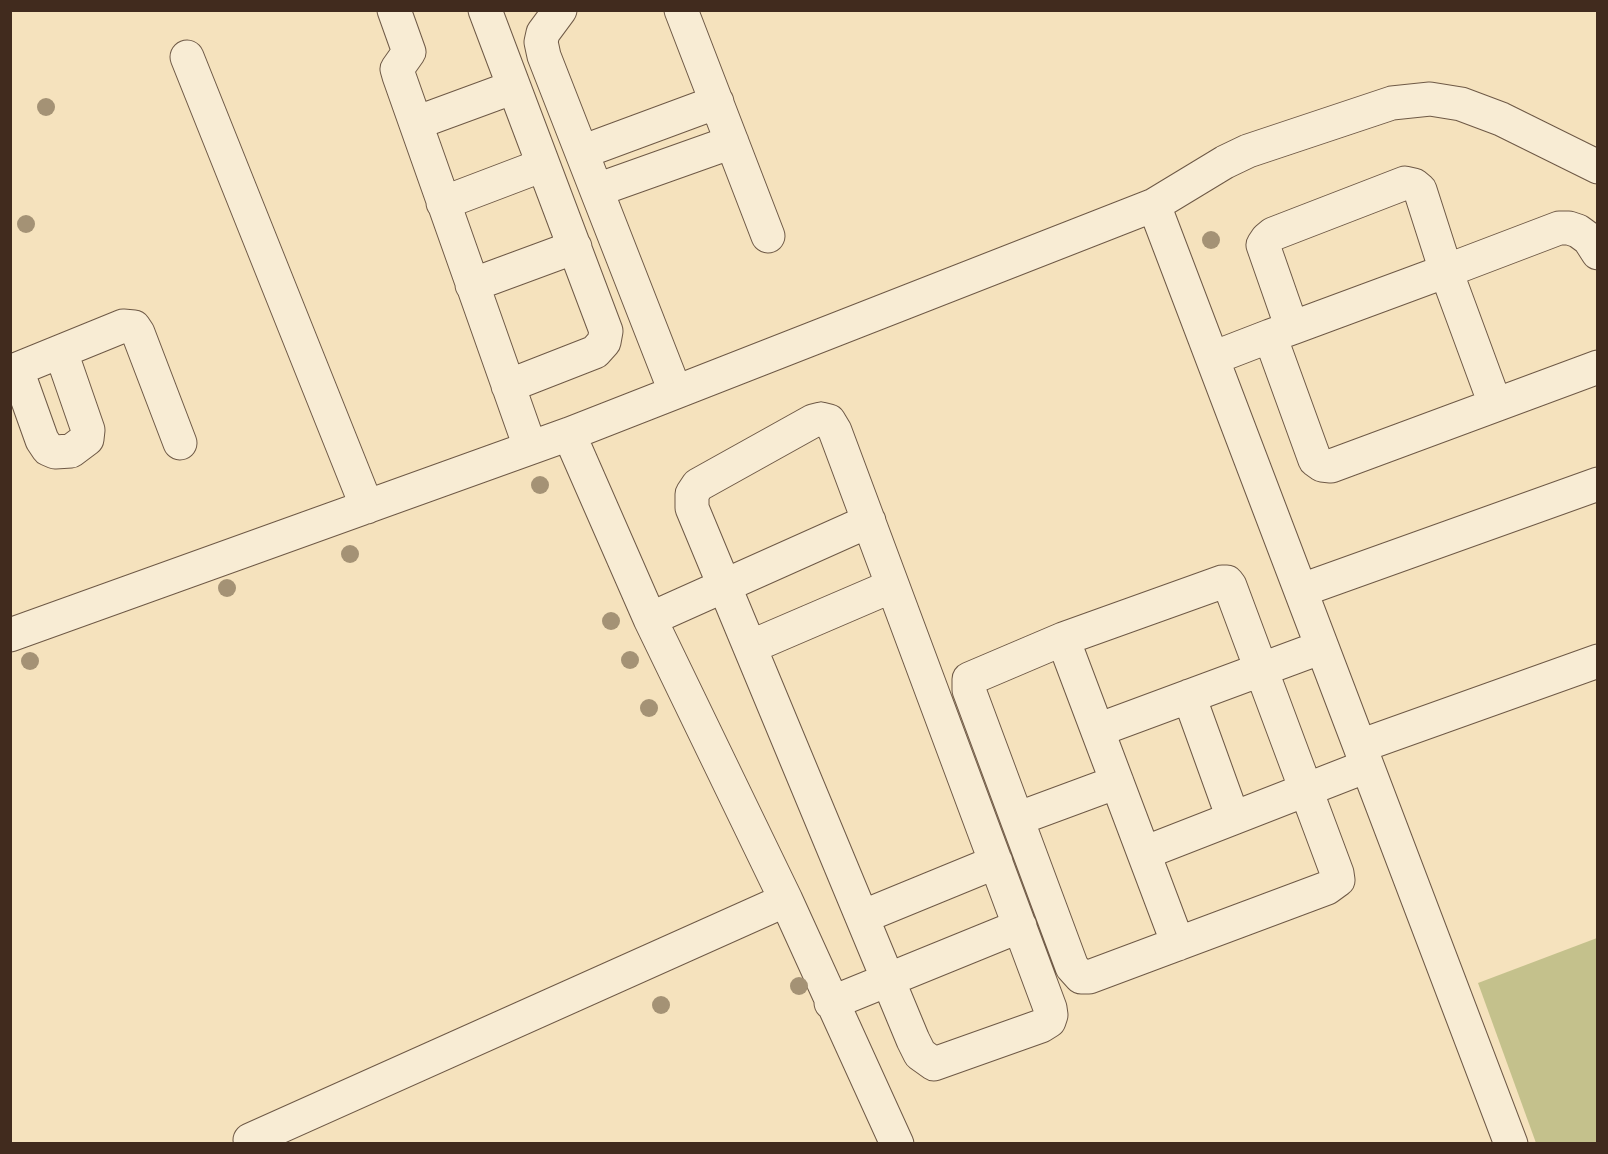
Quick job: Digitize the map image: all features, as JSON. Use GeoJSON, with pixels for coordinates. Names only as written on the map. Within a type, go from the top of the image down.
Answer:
{"type":"FeatureCollection","features":[{"type":"Feature","properties":{"kind":"street"},"geometry":{"type":"LineString","coordinates":[[394,10],[409,52],[397,69],[530,447]]}},
{"type":"Feature","properties":{"kind":"street"},"geometry":{"type":"LineString","coordinates":[[485,10],[606,331],[604,342],[595,352],[508,386]]}},
{"type":"Feature","properties":{"kind":"street"},"geometry":{"type":"LineString","coordinates":[[560,10],[543,33],[541,42],[544,56],[675,391]]}},
{"type":"Feature","properties":{"kind":"street"},"geometry":{"type":"LineString","coordinates":[[681,10],[768,236]]}},
{"type":"Feature","properties":{"kind":"street"},"geometry":{"type":"LineString","coordinates":[[187,57],[367,507]]}},
{"type":"Feature","properties":{"kind":"street"},"geometry":{"type":"LineString","coordinates":[[416,123],[514,87]]}},
{"type":"Feature","properties":{"kind":"street"},"geometry":{"type":"LineString","coordinates":[[10,635],[569,434],[1154,205],[1225,162],[1248,151],[1392,104],[1430,99],[1461,104],[1501,119],[1598,167]]}},
{"type":"Feature","properties":{"kind":"street"},"geometry":{"type":"LineString","coordinates":[[582,152],[717,102]]}},
{"type":"Feature","properties":{"kind":"street"},"geometry":{"type":"LineString","coordinates":[[597,190],[732,142]]}},
{"type":"Feature","properties":{"kind":"street"},"geometry":{"type":"LineString","coordinates":[[443,203],[543,165]]}},
{"type":"Feature","properties":{"kind":"street"},"geometry":{"type":"LineString","coordinates":[[1495,404],[1446,271],[1420,190],[1414,185],[1405,183],[1273,234],[1267,239],[1263,245],[1281,332],[1312,454],[1315,460],[1322,465],[1331,466],[1598,367]]}},
{"type":"Feature","properties":{"kind":"street"},"geometry":{"type":"LineString","coordinates":[[1154,205],[1511,1143]]}},
{"type":"Feature","properties":{"kind":"street"},"geometry":{"type":"LineString","coordinates":[[1213,358],[1559,228],[1578,231],[1589,239],[1598,253]]}},
{"type":"Feature","properties":{"kind":"street"},"geometry":{"type":"LineString","coordinates":[[472,285],[575,247]]}},
{"type":"Feature","properties":{"kind":"street"},"geometry":{"type":"LineString","coordinates":[[61,352],[88,430],[87,439],[71,451],[55,452],[48,449],[42,440],[14,371],[123,326],[134,327],[138,333],[180,443]]}},
{"type":"Feature","properties":{"kind":"street"},"geometry":{"type":"LineString","coordinates":[[821,419],[829,421],[835,431],[1020,926],[1050,1008],[1049,1021],[1041,1026],[934,1064],[920,1054],[724,585],[692,508],[692,494],[698,485],[813,421],[821,419]]}},
{"type":"Feature","properties":{"kind":"street"},"geometry":{"type":"LineString","coordinates":[[569,434],[650,619],[786,900],[831,1003],[897,1143]]}},
{"type":"Feature","properties":{"kind":"street"},"geometry":{"type":"LineString","coordinates":[[1302,590],[1598,484]]}},
{"type":"Feature","properties":{"kind":"street"},"geometry":{"type":"LineString","coordinates":[[650,619],[869,521]]}},
{"type":"Feature","properties":{"kind":"street"},"geometry":{"type":"LineString","coordinates":[[1227,582],[1337,873],[1338,880],[1335,884],[1089,977],[1081,977],[1075,972],[969,690],[969,679],[1063,639],[1214,583],[1227,582]]}},
{"type":"Feature","properties":{"kind":"street"},"geometry":{"type":"LineString","coordinates":[[750,647],[892,586]]}},
{"type":"Feature","properties":{"kind":"street"},"geometry":{"type":"LineString","coordinates":[[1063,639],[1178,944]]}},
{"type":"Feature","properties":{"kind":"street"},"geometry":{"type":"LineString","coordinates":[[1098,730],[1322,647]]}},
{"type":"Feature","properties":{"kind":"street"},"geometry":{"type":"LineString","coordinates":[[1144,853],[1307,790],[1363,756],[1598,661]]}},
{"type":"Feature","properties":{"kind":"street"},"geometry":{"type":"LineString","coordinates":[[1189,696],[1233,818]]}},
{"type":"Feature","properties":{"kind":"street"},"geometry":{"type":"LineString","coordinates":[[1017,819],[1117,782]]}},
{"type":"Feature","properties":{"kind":"street"},"geometry":{"type":"LineString","coordinates":[[862,917],[996,862]]}},
{"type":"Feature","properties":{"kind":"street"},"geometry":{"type":"LineString","coordinates":[[250,1140],[786,900]]}},
{"type":"Feature","properties":{"kind":"street"},"geometry":{"type":"LineString","coordinates":[[831,1003],[1020,926]]}},
{"type":"Feature","properties":{"kind":"shaded area"},"geometry":{"type":"Polygon","coordinates":[[[1597,938],[1597,1143],[1536,1143],[1478,983],[1597,938]]]}}]}
